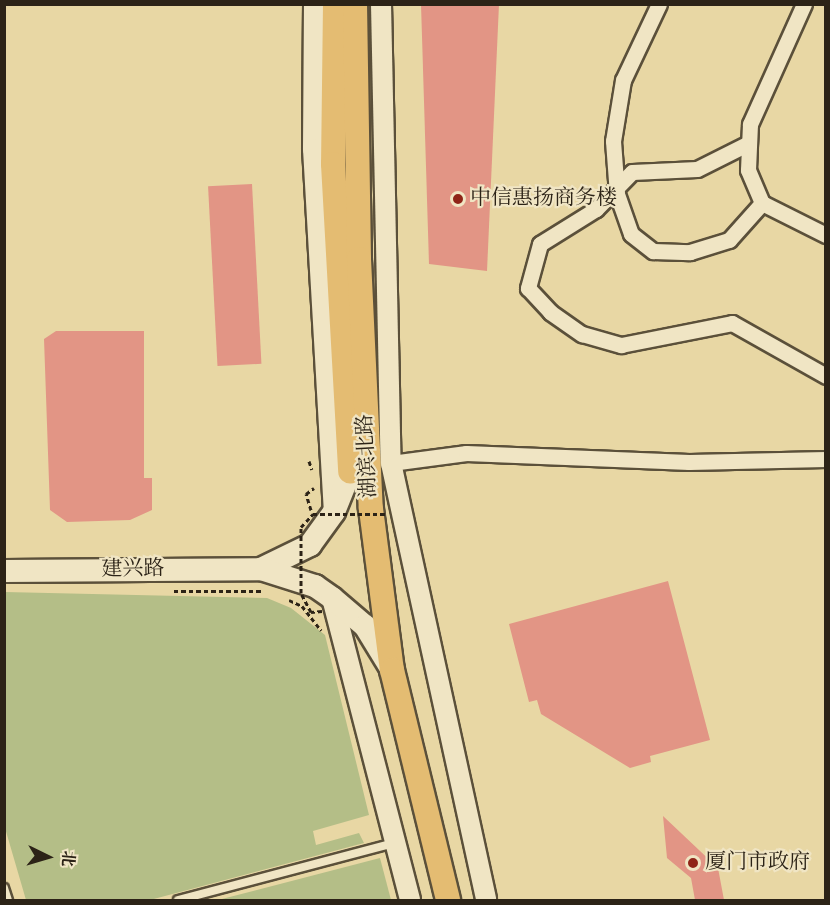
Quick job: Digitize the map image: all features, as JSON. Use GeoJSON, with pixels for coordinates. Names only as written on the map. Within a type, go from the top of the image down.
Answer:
{"type":"FeatureCollection","features":[{"type":"Feature","properties":{"kind":"main road","name":"湖滨北路"},"geometry":{"type":"LineString","coordinates":[[335,4],[333,164],[350,472]]}},
{"type":"Feature","properties":{"kind":"main road","name":"湖滨北路"},"geometry":{"type":"LineString","coordinates":[[355,4],[359,259],[370,509],[392,670],[448,900]]}},
{"type":"Feature","properties":{"kind":"main road","name":"建兴路"},"geometry":{"type":"LineString","coordinates":[[261,569],[310,545],[323,513],[350,472]]}},
{"type":"Feature","properties":{"kind":"main road","name":"建兴路"},"geometry":{"type":"LineString","coordinates":[[4,572],[261,569],[315,586],[327,604],[365,626],[392,670]]}},
{"type":"Feature","properties":{"kind":"street"},"geometry":{"type":"LineString","coordinates":[[314,4],[313,149],[323,513]]}},
{"type":"Feature","properties":{"kind":"street"},"geometry":{"type":"LineString","coordinates":[[381,4],[392,463],[486,900]]}},
{"type":"Feature","properties":{"kind":"street"},"geometry":{"type":"LineString","coordinates":[[659,4],[623,80],[613,141],[617,188],[631,234],[653,251],[690,252],[729,240],[762,203]]}},
{"type":"Feature","properties":{"kind":"street"},"geometry":{"type":"LineString","coordinates":[[804,4],[750,124],[748,170],[762,203],[825,235]]}},
{"type":"Feature","properties":{"kind":"street"},"geometry":{"type":"LineString","coordinates":[[749,143],[697,170],[632,172],[596,209],[540,244],[528,288],[550,312],[582,334],[621,345],[732,322],[825,376]]}},
{"type":"Feature","properties":{"kind":"street"},"geometry":{"type":"LineString","coordinates":[[392,463],[466,453],[689,462],[825,459]]}},
{"type":"Feature","properties":{"kind":"street"},"geometry":{"type":"LineString","coordinates":[[327,604],[410,900]]}},
{"type":"Feature","properties":{"kind":"lane"},"geometry":{"type":"LineString","coordinates":[[181,900],[395,843]]}},
{"type":"Feature","properties":{"kind":"lane"},"geometry":{"type":"LineString","coordinates":[[4,888],[8,900]]}},
{"type":"Feature","properties":{"kind":"path"},"geometry":{"type":"LineString","coordinates":[[309,461],[320,488],[306,494],[323,513]]}},
{"type":"Feature","properties":{"kind":"path"},"geometry":{"type":"LineString","coordinates":[[327,604],[311,612],[301,593],[301,527],[323,513],[387,514]]}},
{"type":"Feature","properties":{"kind":"path"},"geometry":{"type":"LineString","coordinates":[[165,591],[269,591]]}},
{"type":"Feature","properties":{"kind":"path"},"geometry":{"type":"LineString","coordinates":[[280,596],[302,606],[325,635]]}},
{"type":"Feature","properties":{"kind":"green space"},"geometry":{"type":"Polygon","coordinates":[[[5,592],[267,598],[291,608],[325,635],[369,815],[313,831],[316,845],[359,833],[364,843],[150,900],[26,900],[5,828],[5,592]]]}},
{"type":"Feature","properties":{"kind":"green space"},"geometry":{"type":"Polygon","coordinates":[[[380,858],[391,900],[218,900],[380,858]]]}},
{"type":"Feature","properties":{"kind":"building","name":"中信惠扬商务楼"},"geometry":{"type":"Polygon","coordinates":[[[421,4],[499,4],[487,271],[429,264],[421,4]]]}},
{"type":"Feature","properties":{"kind":"building"},"geometry":{"type":"Polygon","coordinates":[[[252,184],[261,364],[217,366],[208,186],[252,184]]]}},
{"type":"Feature","properties":{"kind":"building"},"geometry":{"type":"Polygon","coordinates":[[[56,331],[144,331],[144,478],[152,478],[152,510],[130,520],[67,522],[50,510],[44,339],[56,331]]]}},
{"type":"Feature","properties":{"kind":"building"},"geometry":{"type":"Polygon","coordinates":[[[668,581],[710,740],[650,756],[651,762],[630,768],[541,714],[537,700],[529,702],[509,624],[668,581]]]}},
{"type":"Feature","properties":{"kind":"building","name":"厦门市政府"},"geometry":{"type":"Polygon","coordinates":[[[663,816],[718,868],[724,900],[695,900],[691,878],[667,858],[663,816]]]}},
{"type":"Feature","properties":{"kind":"place","name":"中信惠扬商务楼"},"geometry":{"type":"Point","coordinates":[458,199]}},
{"type":"Feature","properties":{"kind":"place","name":"厦门市政府"},"geometry":{"type":"Point","coordinates":[693,863]}}]}
